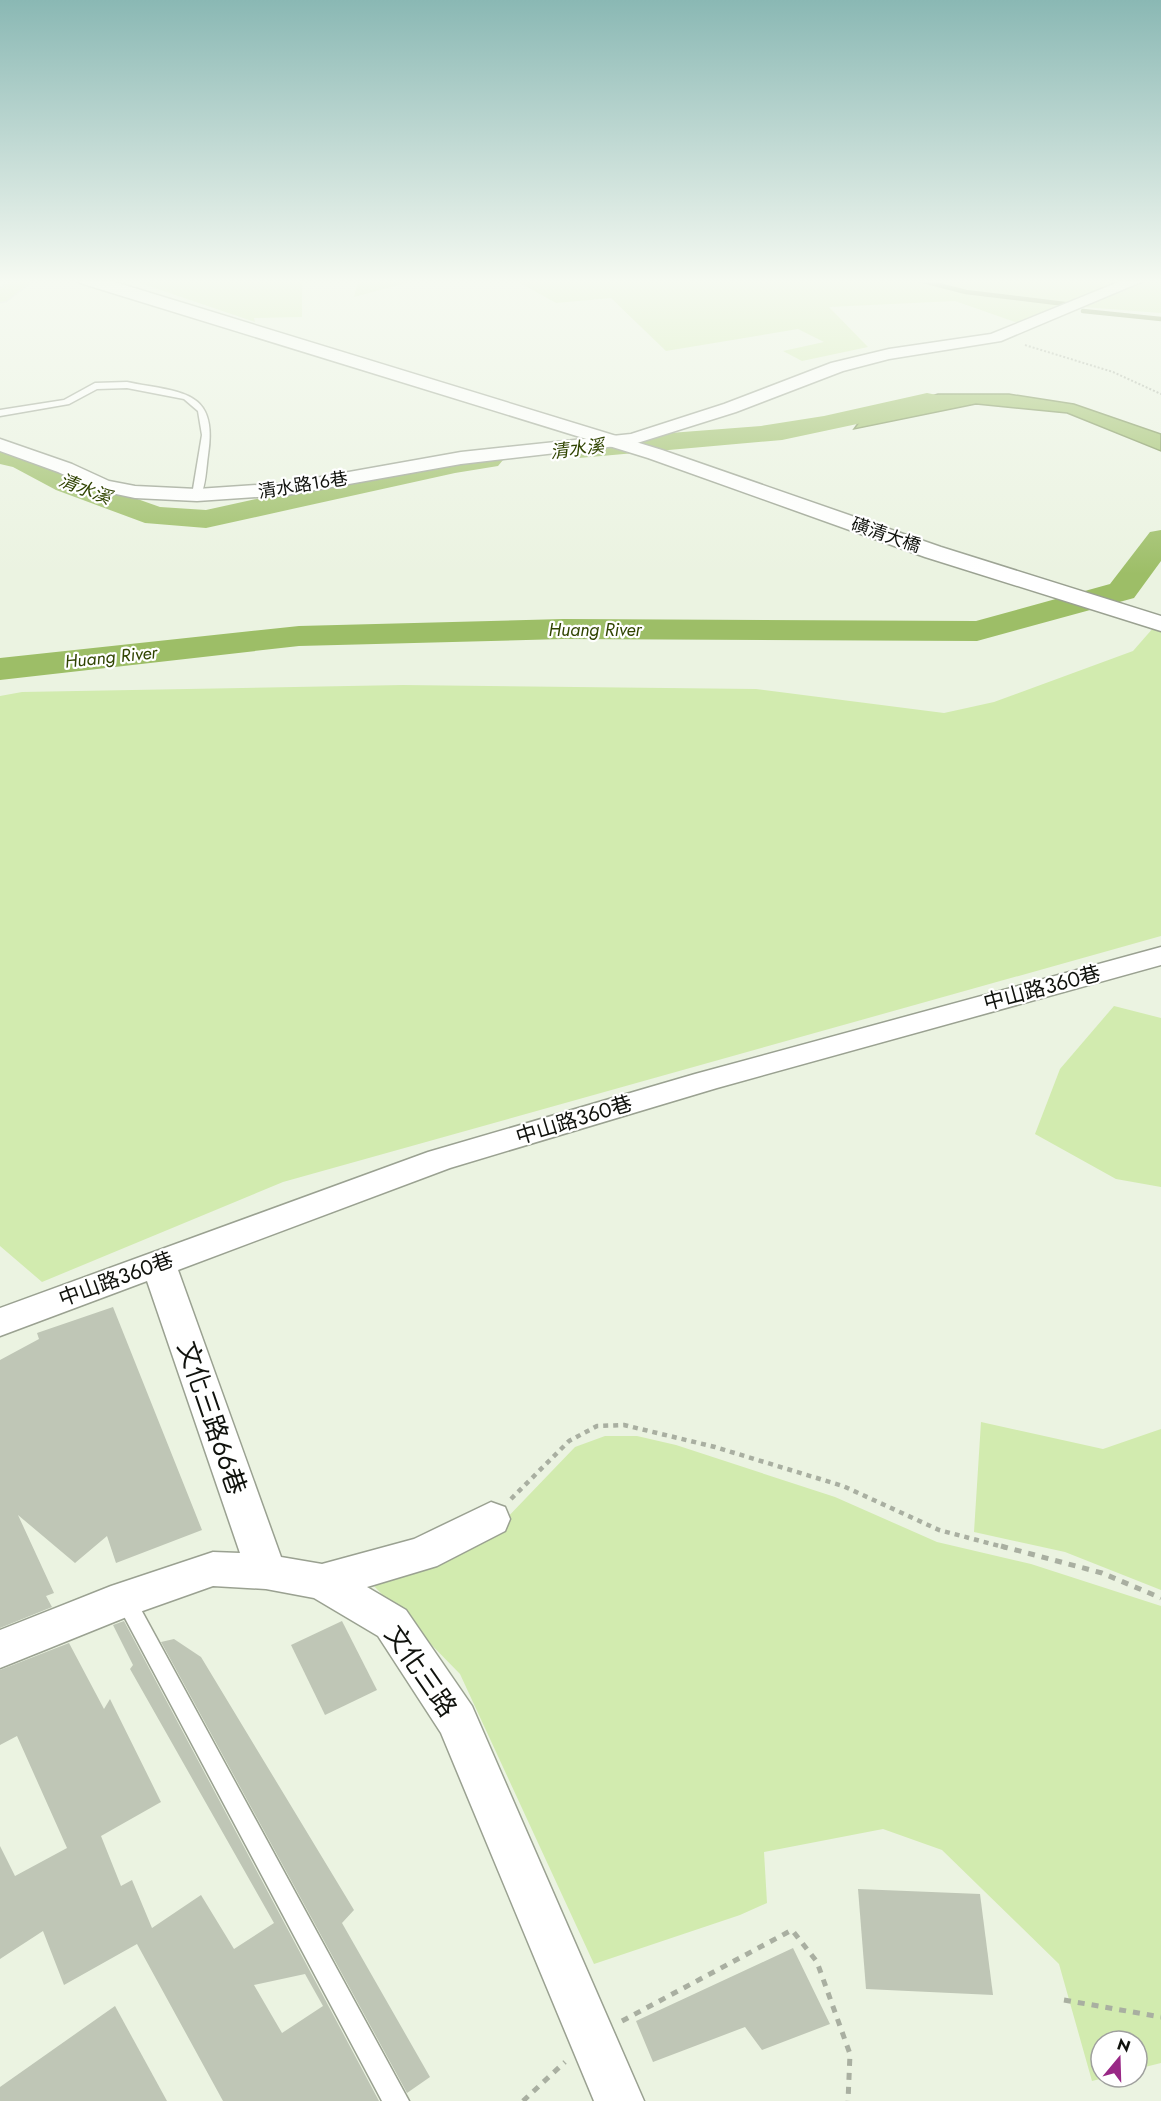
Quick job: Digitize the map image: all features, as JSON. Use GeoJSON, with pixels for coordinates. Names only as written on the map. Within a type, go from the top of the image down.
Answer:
{"type":"FeatureCollection","features":[{"type":"Feature","properties":{"kind":"street","name":"磺清大橋"},"geometry":{"type":"LineString","coordinates":[[403,377],[655,454],[933,552],[1161,624]]}},
{"type":"Feature","properties":{"kind":"street","name":"清水路16巷"},"geometry":{"type":"LineString","coordinates":[[0,445],[65,468],[104,486],[135,492],[197,495],[287,489],[461,458],[634,439],[741,405],[812,377]]}},
{"type":"Feature","properties":{"kind":"street","name":"中山路360巷"},"geometry":{"type":"LineString","coordinates":[[0,1322],[439,1160],[706,1081],[1161,956]]}},
{"type":"Feature","properties":{"kind":"street","name":"文化三路66巷"},"geometry":{"type":"LineString","coordinates":[[158,1263],[266,1572]]}},
{"type":"Feature","properties":{"kind":"street"},"geometry":{"type":"LineString","coordinates":[[322,1581],[423,1554],[491,1519]]}},
{"type":"Feature","properties":{"kind":"street","name":"文化三路"},"geometry":{"type":"LineString","coordinates":[[0,1648],[125,1599],[213,1569],[266,1572],[322,1581],[392,1623],[457,1720],[619,2101]]}},
{"type":"Feature","properties":{"kind":"lane"},"geometry":{"type":"LineString","coordinates":[[0,413],[66,402],[95,386],[127,385],[187,397],[202,410],[207,435],[197,495]]}},
{"type":"Feature","properties":{"kind":"lane"},"geometry":{"type":"LineString","coordinates":[[125,1599],[396,2101]]}},
{"type":"Feature","properties":{"kind":"path"},"geometry":{"type":"LineString","coordinates":[[1124,377],[1161,394]]}},
{"type":"Feature","properties":{"kind":"path"},"geometry":{"type":"LineString","coordinates":[[491,1519],[569,1441],[597,1426],[624,1425],[715,1447],[843,1486],[939,1530],[1101,1573],[1161,1598]]}},
{"type":"Feature","properties":{"kind":"path"},"geometry":{"type":"LineString","coordinates":[[523,2101],[592,2036],[792,1930],[817,1962],[850,2054],[848,2101]]}},
{"type":"Feature","properties":{"kind":"path"},"geometry":{"type":"LineString","coordinates":[[1064,2001],[1161,2017]]}},
{"type":"Feature","properties":{"kind":"shaded area"},"geometry":{"type":"Polygon","coordinates":[[[938,394],[1009,394],[1074,404],[1161,434],[1161,451],[1067,413],[976,404],[854,429],[864,415],[938,394]]]}},
{"type":"Feature","properties":{"kind":"shaded area"},"geometry":{"type":"Polygon","coordinates":[[[1161,619],[1161,936],[283,1182],[42,1282],[0,1246],[0,696],[22,692],[403,685],[756,689],[944,713],[994,702],[1133,651],[1161,619]]]}},
{"type":"Feature","properties":{"kind":"shaded area"},"geometry":{"type":"Polygon","coordinates":[[[1114,1006],[1161,1018],[1161,1187],[1116,1179],[1035,1134],[1060,1069],[1114,1006]]]}},
{"type":"Feature","properties":{"kind":"shaded area"},"geometry":{"type":"Polygon","coordinates":[[[981,1422],[1103,1449],[1161,1429],[1161,1590],[1065,1552],[974,1532],[981,1422]]]}},
{"type":"Feature","properties":{"kind":"shaded area"},"geometry":{"type":"Polygon","coordinates":[[[605,1436],[637,1436],[676,1445],[835,1497],[937,1542],[1031,1564],[1161,1606],[1161,2063],[1149,2066],[1149,2029],[1089,2029],[1089,2070],[1059,1964],[942,1850],[883,1829],[764,1852],[767,1903],[740,1915],[594,1964],[460,1674],[369,1581],[504,1521],[575,1447],[605,1436]]]}},
{"type":"Feature","properties":{"kind":"building"},"geometry":{"type":"Polygon","coordinates":[[[113,1307],[202,1530],[116,1563],[107,1536],[75,1563],[18,1515],[54,1593],[46,1596],[52,1607],[0,1628],[0,1360],[39,1339],[37,1333],[113,1307]]]}},
{"type":"Feature","properties":{"kind":"building"},"geometry":{"type":"Polygon","coordinates":[[[124,1621],[379,2101],[223,2101],[137,1944],[64,1985],[43,1931],[0,1959],[0,1846],[15,1876],[67,1848],[17,1736],[0,1745],[0,1670],[69,1643],[104,1709],[110,1699],[161,1802],[101,1836],[121,1886],[132,1880],[152,1928],[201,1895],[234,1949],[274,1923],[130,1669],[133,1665],[113,1625],[124,1621]],[[305,1974],[254,1985],[282,2033],[323,2006],[305,1974]]]}},
{"type":"Feature","properties":{"kind":"building"},"geometry":{"type":"Polygon","coordinates":[[[342,1621],[377,1690],[325,1715],[291,1645],[342,1621]]]}},
{"type":"Feature","properties":{"kind":"building"},"geometry":{"type":"Polygon","coordinates":[[[174,1639],[201,1657],[354,1910],[342,1923],[430,2077],[407,2093],[161,1642],[174,1639]]]}},
{"type":"Feature","properties":{"kind":"building"},"geometry":{"type":"Polygon","coordinates":[[[858,1889],[980,1894],[993,1995],[866,1989],[858,1889]]]}},
{"type":"Feature","properties":{"kind":"building"},"geometry":{"type":"Polygon","coordinates":[[[793,1948],[830,2024],[762,2050],[745,2027],[653,2062],[636,2021],[793,1948]]]}},
{"type":"Feature","properties":{"kind":"building"},"geometry":{"type":"Polygon","coordinates":[[[115,2006],[167,2101],[0,2101],[0,2087],[115,2006]]]}},
{"type":"Feature","properties":{"kind":"waterway","name":"清水溪"},"geometry":{"type":"LineString","coordinates":[[579,449],[761,434],[824,424],[927,401]]}},
{"type":"Feature","properties":{"kind":"waterway","name":"清水溪"},"geometry":{"type":"LineString","coordinates":[[0,455],[23,461],[67,484],[156,516],[206,519],[455,464],[488,460]]}},
{"type":"Feature","properties":{"kind":"waterway","name":"Huang River"},"geometry":{"type":"LineString","coordinates":[[0,669],[299,636],[563,629],[977,631],[1122,591],[1161,539]]}}]}
